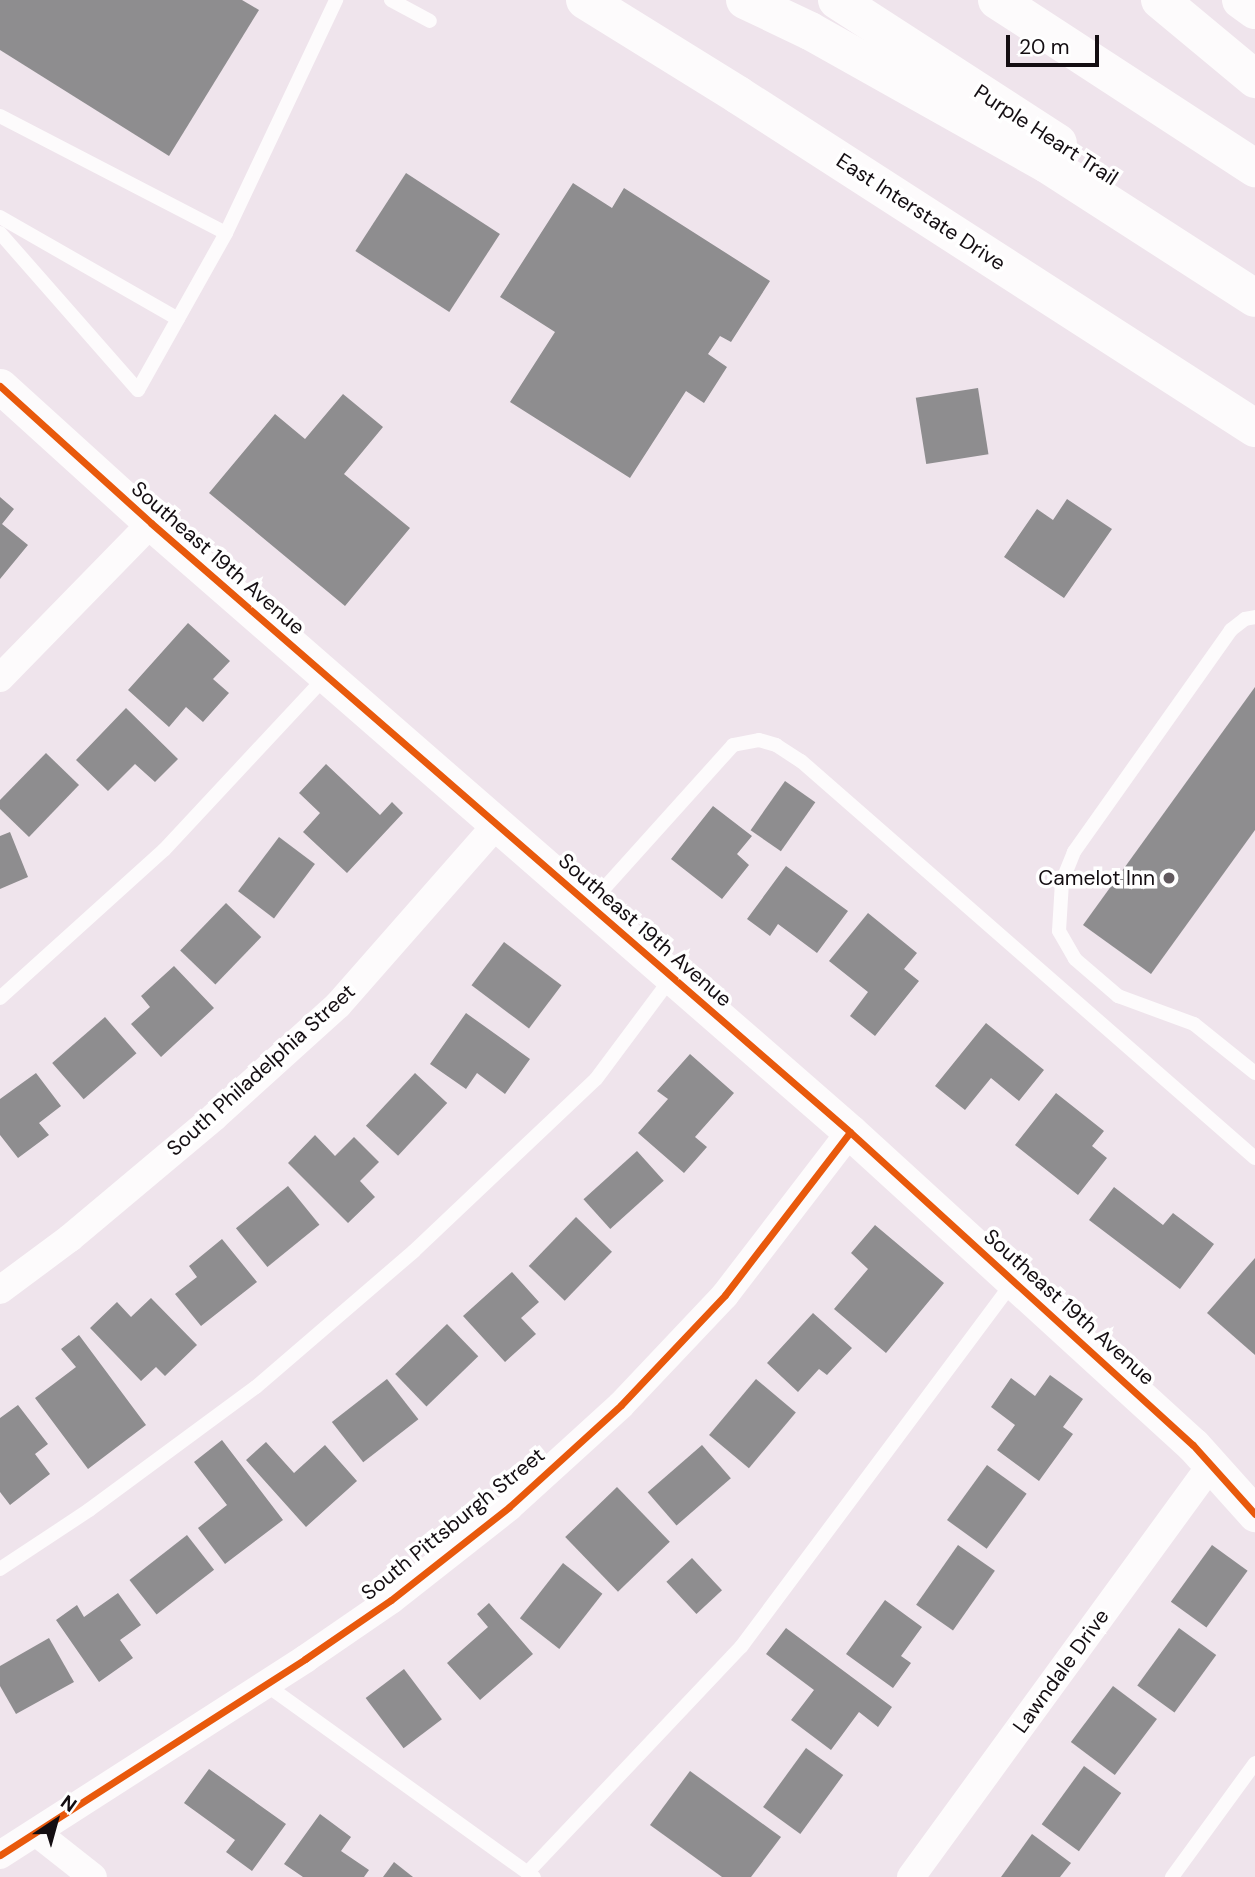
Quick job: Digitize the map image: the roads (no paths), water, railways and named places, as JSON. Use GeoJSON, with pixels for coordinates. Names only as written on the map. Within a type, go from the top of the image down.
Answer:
{"type":"FeatureCollection","features":[{"type":"Feature","properties":{"kind":"main road","name":"East Interstate Drive"},"geometry":{"type":"LineString","coordinates":[[585,0],[738,94],[1255,428]]}},
{"type":"Feature","properties":{"kind":"main road"},"geometry":{"type":"LineString","coordinates":[[745,0],[810,31],[1047,164],[1255,298]]}},
{"type":"Feature","properties":{"kind":"main road","name":"Purple Heart Trail"},"geometry":{"type":"LineString","coordinates":[[836,0],[1255,270]]}},
{"type":"Feature","properties":{"kind":"main road"},"geometry":{"type":"LineString","coordinates":[[997,0],[1255,168]]}},
{"type":"Feature","properties":{"kind":"main road"},"geometry":{"type":"LineString","coordinates":[[1160,0],[1255,79]]}},
{"type":"Feature","properties":{"kind":"main road"},"geometry":{"type":"LineString","coordinates":[[1241,0],[1255,10]]}},
{"type":"Feature","properties":{"kind":"street","name":"Southeast 19th Avenue"},"geometry":{"type":"LineString","coordinates":[[0,386],[151,523],[850,1132],[1112,1368],[1211,1465],[1255,1514]]}},
{"type":"Feature","properties":{"kind":"street"},"geometry":{"type":"LineString","coordinates":[[0,678],[151,523]]}},
{"type":"Feature","properties":{"kind":"street","name":"South Philadelphia Street"},"geometry":{"type":"LineString","coordinates":[[0,1290],[69,1238],[204,1125],[338,1005],[497,824]]}},
{"type":"Feature","properties":{"kind":"street","name":"South Pittsburgh Street"},"geometry":{"type":"LineString","coordinates":[[0,1855],[391,1600],[488,1524],[621,1405],[726,1295],[850,1132]]}},
{"type":"Feature","properties":{"kind":"street","name":"Lawndale Drive"},"geometry":{"type":"LineString","coordinates":[[911,1877],[1211,1465]]}},
{"type":"Feature","properties":{"kind":"street"},"geometry":{"type":"LineString","coordinates":[[37,1833],[93,1877]]}},
{"type":"Feature","properties":{"kind":"lane"},"geometry":{"type":"LineString","coordinates":[[0,233],[138,390],[226,233],[336,0]]}},
{"type":"Feature","properties":{"kind":"lane"},"geometry":{"type":"LineString","coordinates":[[391,0],[430,21]]}},
{"type":"Feature","properties":{"kind":"lane"},"geometry":{"type":"LineString","coordinates":[[0,116],[226,233]]}},
{"type":"Feature","properties":{"kind":"lane"},"geometry":{"type":"LineString","coordinates":[[0,217],[178,319]]}},
{"type":"Feature","properties":{"kind":"lane"},"geometry":{"type":"LineString","coordinates":[[1255,617],[1245,619],[1231,629],[1074,852],[1062,882],[1059,931],[1075,959],[1118,996],[1194,1024],[1255,1073]]}},
{"type":"Feature","properties":{"kind":"lane"},"geometry":{"type":"LineString","coordinates":[[0,998],[164,850],[326,676]]}},
{"type":"Feature","properties":{"kind":"lane"},"geometry":{"type":"LineString","coordinates":[[589,905],[733,746],[759,740],[776,745],[801,761],[1255,1158]]}},
{"type":"Feature","properties":{"kind":"lane"},"geometry":{"type":"LineString","coordinates":[[0,1569],[89,1510],[256,1387],[414,1251],[596,1079],[672,977]]}},
{"type":"Feature","properties":{"kind":"lane"},"geometry":{"type":"LineString","coordinates":[[265,1684],[531,1874],[741,1647],[1014,1280]]}},
{"type":"Feature","properties":{"kind":"lane"},"geometry":{"type":"LineString","coordinates":[[1172,1877],[1255,1763]]}},
{"type":"Feature","properties":{"kind":"place","name":"Camelot Inn"},"geometry":{"type":"Point","coordinates":[1169,878]}}]}
